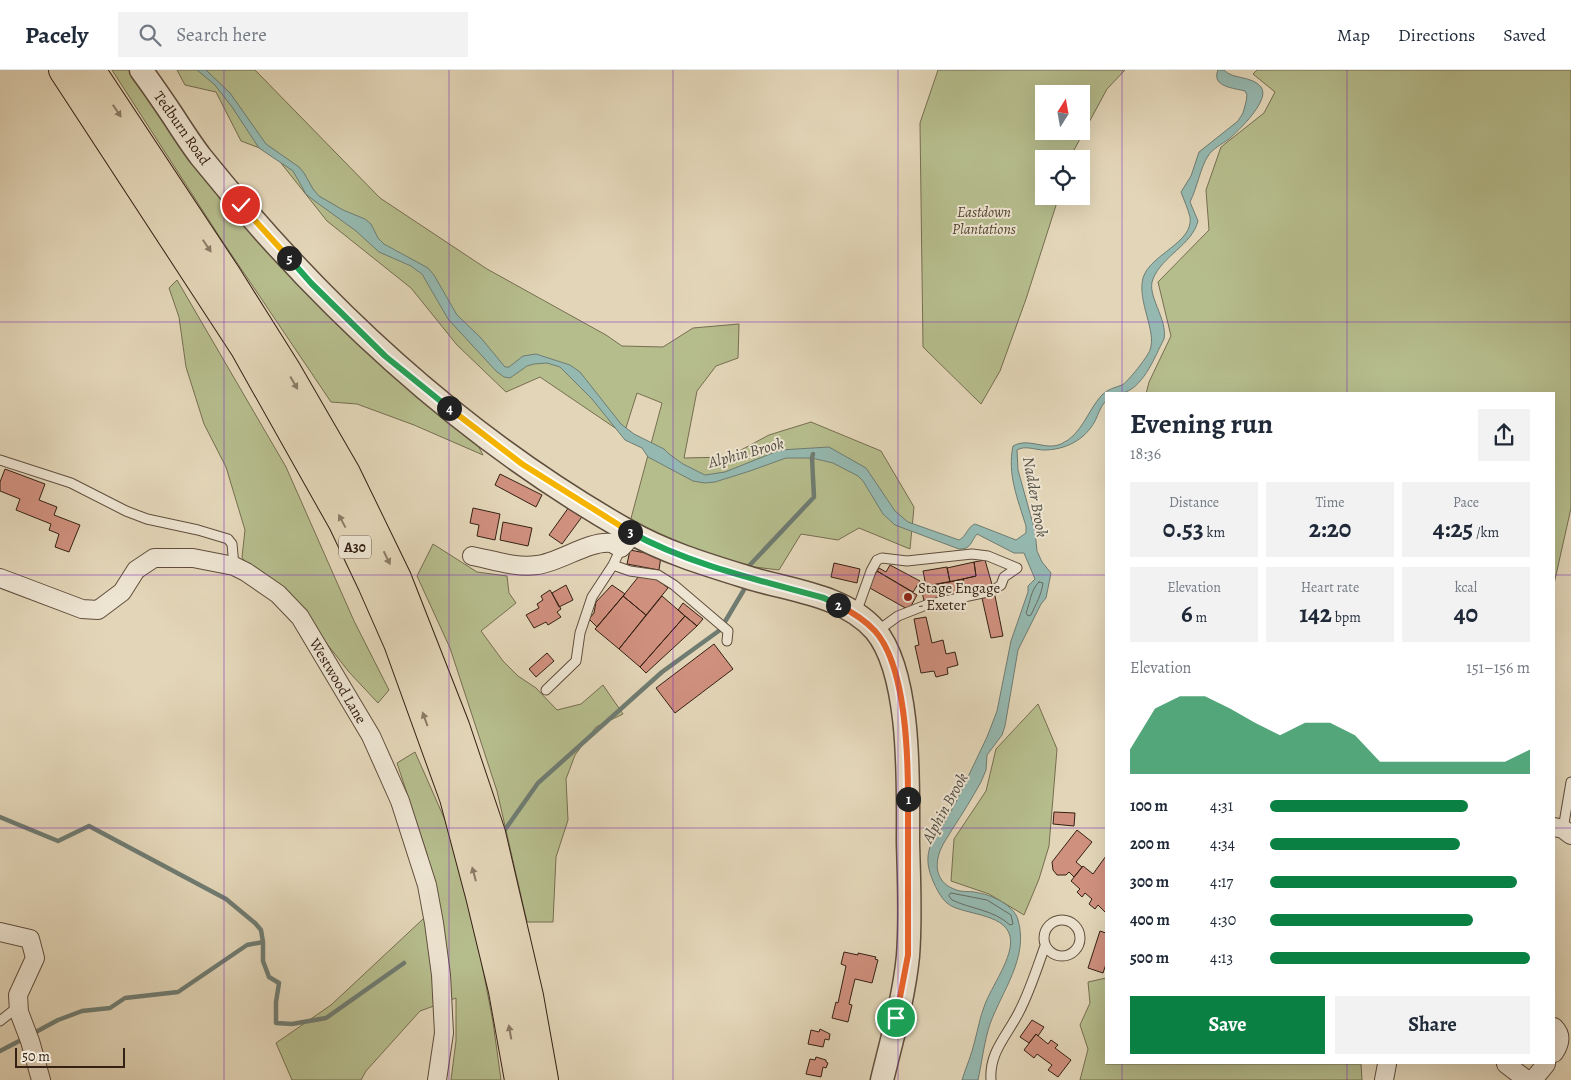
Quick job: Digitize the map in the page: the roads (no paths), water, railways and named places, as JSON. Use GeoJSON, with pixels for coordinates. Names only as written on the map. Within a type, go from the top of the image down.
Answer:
{"type":"FeatureCollection","features":[{"type":"Feature","properties":{"kind":"highway","name":"A30"},"geometry":{"type":"LineString","coordinates":[[63,70],[244,347],[344,523],[368,576],[398,643],[454,798],[503,992],[519,1080]]}},
{"type":"Feature","properties":{"kind":"highway","name":"A30"},"geometry":{"type":"LineString","coordinates":[[91,70],[287,370],[346,473],[397,578],[455,726],[491,833],[528,996],[544,1080]]}},
{"type":"Feature","properties":{"kind":"street","name":"Tedburn Road"},"geometry":{"type":"LineString","coordinates":[[141,70],[198,154],[311,283],[385,356],[465,422],[628,541],[824,598],[856,614],[876,632],[891,660],[899,684],[908,770],[908,955],[903,987],[882,1080]]}},
{"type":"Feature","properties":{"kind":"street"},"geometry":{"type":"LineString","coordinates":[[472,556],[514,565],[537,565],[553,562],[598,544],[628,541]]}},
{"type":"Feature","properties":{"kind":"street","name":"Westwood Lane"},"geometry":{"type":"LineString","coordinates":[[0,578],[82,610],[98,610],[122,592],[136,570],[154,558],[193,558],[234,566],[246,572],[278,594],[300,617],[371,736],[400,801],[427,885],[441,975],[444,1033],[438,1080]]}},
{"type":"Feature","properties":{"kind":"street"},"geometry":{"type":"LineString","coordinates":[[0,932],[30,939],[33,948],[35,958],[18,995],[19,1006],[41,1080]]}},
{"type":"Feature","properties":{"kind":"street"},"geometry":{"type":"LineString","coordinates":[[1555,1028],[1560,1037],[1559,1046],[1555,1052]]}},
{"type":"Feature","properties":{"kind":"street"},"geometry":{"type":"LineString","coordinates":[[1384,1080],[1387,1064]]}},
{"type":"Feature","properties":{"kind":"street"},"geometry":{"type":"LineString","coordinates":[[1507,1071],[1539,1075]]}},
{"type":"Feature","properties":{"kind":"lane"},"geometry":{"type":"LineString","coordinates":[[0,460],[71,483],[126,511],[147,519],[198,530],[228,539],[232,544],[234,566]]}},
{"type":"Feature","properties":{"kind":"lane"},"geometry":{"type":"LineString","coordinates":[[546,690],[576,661],[580,633],[592,598],[628,541]]}},
{"type":"Feature","properties":{"kind":"lane"},"geometry":{"type":"LineString","coordinates":[[856,614],[877,560],[882,558],[907,561],[972,554],[988,556],[1017,568],[1004,577],[997,589],[926,605],[898,616],[876,632]]}},
{"type":"Feature","properties":{"kind":"lane"},"geometry":{"type":"LineString","coordinates":[[613,565],[630,571],[658,575],[674,585],[728,631],[726,641]]}},
{"type":"Feature","properties":{"kind":"lane"},"geometry":{"type":"LineString","coordinates":[[1563,830],[1571,782]]}},
{"type":"Feature","properties":{"kind":"lane"},"geometry":{"type":"LineString","coordinates":[[991,1080],[990,1066],[995,1052],[1019,1012],[1033,980],[1045,946],[1043,937],[1045,931],[1053,922],[1058,920],[1070,922],[1079,931],[1080,943],[1073,953],[1068,956],[1056,956],[1045,946]]}},
{"type":"Feature","properties":{"kind":"lane"},"geometry":{"type":"LineString","coordinates":[[0,1021],[19,1006]]}},
{"type":"Feature","properties":{"kind":"water"},"geometry":{"type":"Polygon","coordinates":[[[197,70],[206,70],[230,93],[266,144],[299,167],[319,196],[343,210],[365,219],[371,224],[378,238],[384,244],[428,268],[457,315],[481,338],[505,367],[509,367],[523,356],[536,354],[570,365],[580,372],[621,424],[634,434],[664,449],[683,464],[705,475],[725,472],[780,450],[829,447],[866,468],[895,511],[908,522],[959,540],[975,524],[1016,540],[1026,533],[1026,526],[1012,477],[1013,446],[1031,443],[1055,446],[1068,440],[1079,429],[1097,401],[1105,393],[1105,402],[1091,428],[1074,443],[1052,450],[1027,448],[1017,450],[1018,470],[1035,531],[1037,551],[1042,562],[1051,573],[1046,598],[1041,604],[1018,650],[1002,735],[987,755],[986,770],[981,782],[943,845],[938,858],[938,871],[947,885],[960,891],[977,892],[996,899],[1008,906],[1018,920],[1020,947],[1017,960],[1013,974],[990,1024],[978,1080],[962,1080],[984,1007],[1009,953],[1010,936],[1006,928],[999,922],[961,910],[947,903],[937,890],[931,877],[928,856],[930,847],[955,804],[987,737],[997,711],[1011,641],[1028,592],[1028,586],[1035,579],[1024,553],[1014,553],[977,534],[968,547],[959,549],[895,525],[883,514],[858,476],[833,463],[812,458],[786,458],[715,482],[693,481],[648,457],[642,448],[625,440],[592,399],[560,367],[547,363],[534,364],[527,366],[510,378],[504,377],[496,371],[448,319],[422,274],[411,266],[379,252],[356,231],[306,194],[293,171],[259,148],[215,85],[197,70]]]}},
{"type":"Feature","properties":{"kind":"water"},"geometry":{"type":"Polygon","coordinates":[[[1218,70],[1224,70],[1232,75],[1257,83],[1263,93],[1258,107],[1252,115],[1229,139],[1210,153],[1201,171],[1190,202],[1198,221],[1195,229],[1190,237],[1157,271],[1153,279],[1152,292],[1163,323],[1164,339],[1144,376],[1133,388],[1126,392],[1106,392],[1125,383],[1146,358],[1150,350],[1151,334],[1144,306],[1143,278],[1154,262],[1179,241],[1189,226],[1190,217],[1181,192],[1191,176],[1199,152],[1238,121],[1243,113],[1247,95],[1245,91],[1225,86],[1218,80],[1218,70]]]}},
{"type":"Feature","properties":{"kind":"waterway"},"geometry":{"type":"LineString","coordinates":[[748,567],[814,497],[813,454]]}},
{"type":"Feature","properties":{"kind":"waterway"},"geometry":{"type":"LineString","coordinates":[[504,831],[538,783],[662,672],[720,630],[745,588]]}},
{"type":"Feature","properties":{"kind":"waterway"},"geometry":{"type":"LineString","coordinates":[[0,817],[58,841],[89,826],[226,899],[255,923],[261,930],[263,942]]}},
{"type":"Feature","properties":{"kind":"waterway"},"geometry":{"type":"LineString","coordinates":[[32,1034],[58,1020],[82,1011],[110,1008],[125,998],[178,992],[247,945],[263,942],[263,961],[269,977],[279,983],[276,1002],[276,1023],[292,1024],[326,1018],[404,963]]}},
{"type":"Feature","properties":{"kind":"waterway"},"geometry":{"type":"LineString","coordinates":[[0,1051],[25,1038]]}},
{"type":"Feature","properties":{"kind":"place","name":"Stage Engage - Exeter"},"geometry":{"type":"Point","coordinates":[908,597]}},
{"type":"Feature","properties":{"kind":"park label","name":"Eastdown Plantations"},"geometry":{"type":"Point","coordinates":[984,220]}},
{"type":"Feature","properties":{"kind":"water label","name":"Alphin Brook"},"geometry":{"type":"Point","coordinates":[746,453]}},
{"type":"Feature","properties":{"kind":"water label","name":"Nadder Brook"},"geometry":{"type":"Point","coordinates":[1035,497]}},
{"type":"Feature","properties":{"kind":"water label","name":"Alphin Brook"},"geometry":{"type":"Point","coordinates":[945,808]}}]}
